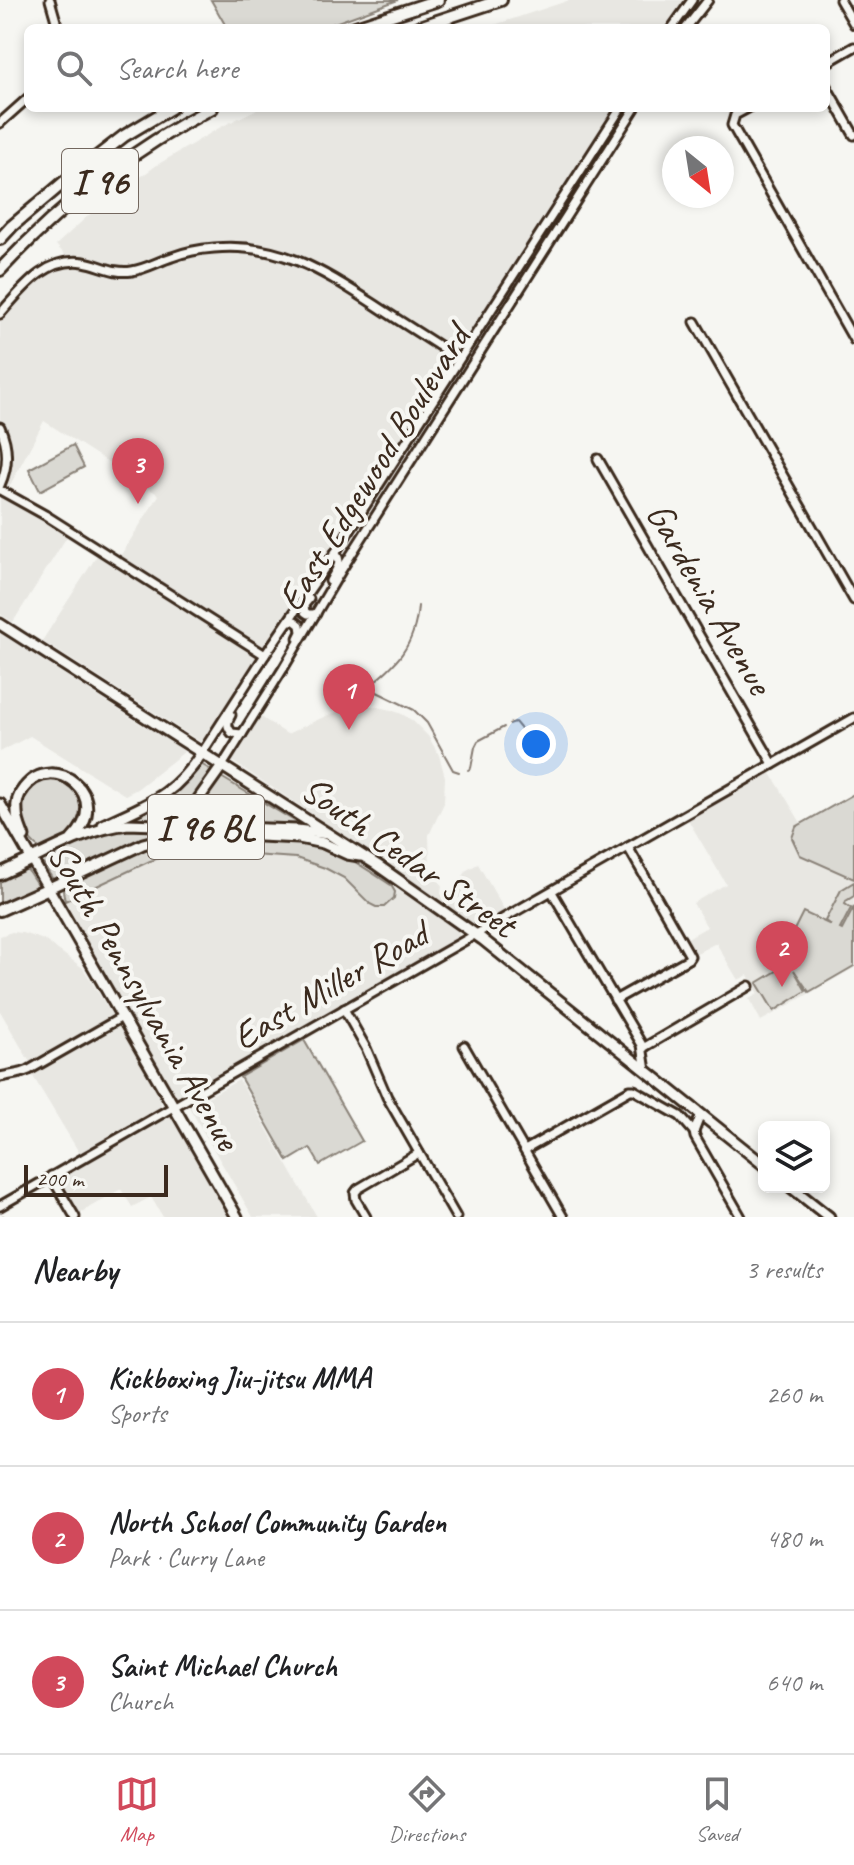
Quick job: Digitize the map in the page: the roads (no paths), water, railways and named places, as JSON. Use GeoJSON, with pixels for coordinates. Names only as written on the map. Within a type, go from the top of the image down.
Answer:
{"type":"FeatureCollection","features":[{"type":"Feature","properties":{"kind":"highway"},"geometry":{"type":"LineString","coordinates":[[364,24],[438,0]]}},
{"type":"Feature","properties":{"kind":"highway"},"geometry":{"type":"LineString","coordinates":[[428,24],[501,0]]}},
{"type":"Feature","properties":{"kind":"highway","name":"I 96"},"geometry":{"type":"LineString","coordinates":[[0,239],[124,136],[164,112]]}},
{"type":"Feature","properties":{"kind":"highway","name":"I 96"},"geometry":{"type":"LineString","coordinates":[[0,270],[28,240],[71,203],[149,144],[205,112]]}},
{"type":"Feature","properties":{"kind":"highway","name":"I 96 BL"},"geometry":{"type":"LineString","coordinates":[[0,874],[32,859]]}},
{"type":"Feature","properties":{"kind":"highway","name":"I 96 BL"},"geometry":{"type":"LineString","coordinates":[[0,910],[49,888]]}},
{"type":"Feature","properties":{"kind":"main road","name":"South Cedar Street"},"geometry":{"type":"LineString","coordinates":[[0,624],[434,904],[758,1160]]}},
{"type":"Feature","properties":{"kind":"main road","name":"East Edgewood Boulevard"},"geometry":{"type":"LineString","coordinates":[[82,836],[166,794],[185,776],[202,753]]}},
{"type":"Feature","properties":{"kind":"main road","name":"East Edgewood Boulevard"},"geometry":{"type":"LineString","coordinates":[[143,844],[173,826],[195,804],[222,766]]}},
{"type":"Feature","properties":{"kind":"main road"},"geometry":{"type":"LineString","coordinates":[[32,859],[18,820],[17,808],[26,785],[37,778],[51,774],[63,776],[75,782],[84,795],[87,812],[84,824],[69,842]]}},
{"type":"Feature","properties":{"kind":"main road","name":"South Pennsylvania Avenue"},"geometry":{"type":"LineString","coordinates":[[0,804],[237,1217]]}},
{"type":"Feature","properties":{"kind":"main road","name":"I 96 BL"},"geometry":{"type":"LineString","coordinates":[[32,859],[82,836],[124,825],[297,830],[331,835]]}},
{"type":"Feature","properties":{"kind":"main road","name":"I 96 BL"},"geometry":{"type":"LineString","coordinates":[[49,888],[143,844],[186,834],[283,836],[311,840],[347,854],[364,856]]}},
{"type":"Feature","properties":{"kind":"main road"},"geometry":{"type":"LineString","coordinates":[[799,1193],[829,1217]]}},
{"type":"Feature","properties":{"kind":"street"},"geometry":{"type":"LineString","coordinates":[[50,0],[57,24]]}},
{"type":"Feature","properties":{"kind":"street"},"geometry":{"type":"LineString","coordinates":[[675,24],[692,0],[695,3],[694,11],[686,24]]}},
{"type":"Feature","properties":{"kind":"street"},"geometry":{"type":"LineString","coordinates":[[687,24],[708,0]]}},
{"type":"Feature","properties":{"kind":"street"},"geometry":{"type":"LineString","coordinates":[[840,0],[854,24]]}},
{"type":"Feature","properties":{"kind":"street"},"geometry":{"type":"LineString","coordinates":[[830,61],[854,47]]}},
{"type":"Feature","properties":{"kind":"street"},"geometry":{"type":"LineString","coordinates":[[830,93],[854,135]]}},
{"type":"Feature","properties":{"kind":"street"},"geometry":{"type":"LineString","coordinates":[[0,123],[24,102]]}},
{"type":"Feature","properties":{"kind":"street"},"geometry":{"type":"LineString","coordinates":[[520,291],[513,291],[511,286],[526,255],[620,112]]}},
{"type":"Feature","properties":{"kind":"street"},"geometry":{"type":"LineString","coordinates":[[607,152],[607,143],[625,116],[624,112]]}},
{"type":"Feature","properties":{"kind":"street","name":"East Edgewood Boulevard"},"geometry":{"type":"LineString","coordinates":[[222,766],[386,499],[632,112]]}},
{"type":"Feature","properties":{"kind":"street"},"geometry":{"type":"LineString","coordinates":[[741,112],[735,115],[732,125],[854,340]]}},
{"type":"Feature","properties":{"kind":"street"},"geometry":{"type":"LineString","coordinates":[[535,266],[535,258],[548,237],[544,229]]}},
{"type":"Feature","properties":{"kind":"street"},"geometry":{"type":"LineString","coordinates":[[0,314],[35,277],[60,264],[78,262],[112,271],[132,271],[193,251],[218,247],[251,248],[290,257],[321,271],[459,359]]}},
{"type":"Feature","properties":{"kind":"street","name":"East Edgewood Boulevard"},"geometry":{"type":"LineString","coordinates":[[202,753],[329,563],[526,255]]}},
{"type":"Feature","properties":{"kind":"street"},"geometry":{"type":"LineString","coordinates":[[477,357],[478,348],[503,309],[503,304],[496,301]]}},
{"type":"Feature","properties":{"kind":"street"},"geometry":{"type":"LineString","coordinates":[[695,322],[854,600]]}},
{"type":"Feature","properties":{"kind":"street"},"geometry":{"type":"LineString","coordinates":[[421,445],[416,444],[415,435],[445,389],[445,380]]}},
{"type":"Feature","properties":{"kind":"street"},"geometry":{"type":"LineString","coordinates":[[0,427],[7,453],[6,470],[0,487],[265,655]]}},
{"type":"Feature","properties":{"kind":"street"},"geometry":{"type":"LineString","coordinates":[[386,499],[387,491],[407,460],[400,451]]}},
{"type":"Feature","properties":{"kind":"street","name":"Gardenia Avenue"},"geometry":{"type":"LineString","coordinates":[[598,459],[773,764]]}},
{"type":"Feature","properties":{"kind":"street"},"geometry":{"type":"LineString","coordinates":[[323,602],[325,591],[340,562],[340,557],[335,553]]}},
{"type":"Feature","properties":{"kind":"street"},"geometry":{"type":"LineString","coordinates":[[316,614],[305,612],[304,605],[327,572],[329,563]]}},
{"type":"Feature","properties":{"kind":"street"},"geometry":{"type":"LineString","coordinates":[[273,685],[276,674],[301,632],[298,622],[288,622]]}},
{"type":"Feature","properties":{"kind":"street"},"geometry":{"type":"LineString","coordinates":[[242,734],[232,733],[228,729],[228,720],[251,684],[255,671]]}},
{"type":"Feature","properties":{"kind":"street","name":"East Miller Road"},"geometry":{"type":"LineString","coordinates":[[0,1206],[854,718]]}},
{"type":"Feature","properties":{"kind":"street"},"geometry":{"type":"LineString","coordinates":[[615,1000],[690,956],[628,847]]}},
{"type":"Feature","properties":{"kind":"street"},"geometry":{"type":"LineString","coordinates":[[552,892],[643,1048],[646,1071]]}},
{"type":"Feature","properties":{"kind":"street"},"geometry":{"type":"LineString","coordinates":[[643,1048],[749,986]]}},
{"type":"Feature","properties":{"kind":"street"},"geometry":{"type":"LineString","coordinates":[[344,1009],[366,1048],[387,1097],[456,1217]]}},
{"type":"Feature","properties":{"kind":"street"},"geometry":{"type":"LineString","coordinates":[[0,1077],[29,1070],[122,1017]]}},
{"type":"Feature","properties":{"kind":"street"},"geometry":{"type":"LineString","coordinates":[[464,1046],[563,1217]]}},
{"type":"Feature","properties":{"kind":"street"},"geometry":{"type":"LineString","coordinates":[[525,1150],[630,1090],[639,1091],[680,1116],[694,1132],[741,1217]]}},
{"type":"Feature","properties":{"kind":"street"},"geometry":{"type":"LineString","coordinates":[[694,1132],[701,1114]]}},
{"type":"Feature","properties":{"kind":"street"},"geometry":{"type":"LineString","coordinates":[[366,1217],[356,1200],[358,1189],[419,1153]]}},
{"type":"Feature","properties":{"kind":"street"},"geometry":{"type":"LineString","coordinates":[[51,1176],[75,1217]]}},
{"type":"Feature","properties":{"kind":"waterway"},"geometry":{"type":"LineString","coordinates":[[365,689],[402,654],[413,633],[418,606]]}},
{"type":"Feature","properties":{"kind":"waterway"},"geometry":{"type":"LineString","coordinates":[[349,689],[375,691],[414,710],[427,723],[453,770],[459,772]]}},
{"type":"Feature","properties":{"kind":"waterway"},"geometry":{"type":"LineString","coordinates":[[509,724],[515,722],[535,746]]}},
{"type":"Feature","properties":{"kind":"waterway"},"geometry":{"type":"LineString","coordinates":[[468,770],[478,741],[504,727]]}},
{"type":"Feature","properties":{"kind":"place","name":"Saint Michael Church"},"geometry":{"type":"Point","coordinates":[138,504]}},
{"type":"Feature","properties":{"kind":"place","name":"Kickboxing Jiu-jitsu MMA"},"geometry":{"type":"Point","coordinates":[349,730]}},
{"type":"Feature","properties":{"kind":"place","name":"North School Community Garden"},"geometry":{"type":"Point","coordinates":[782,987]}}]}
